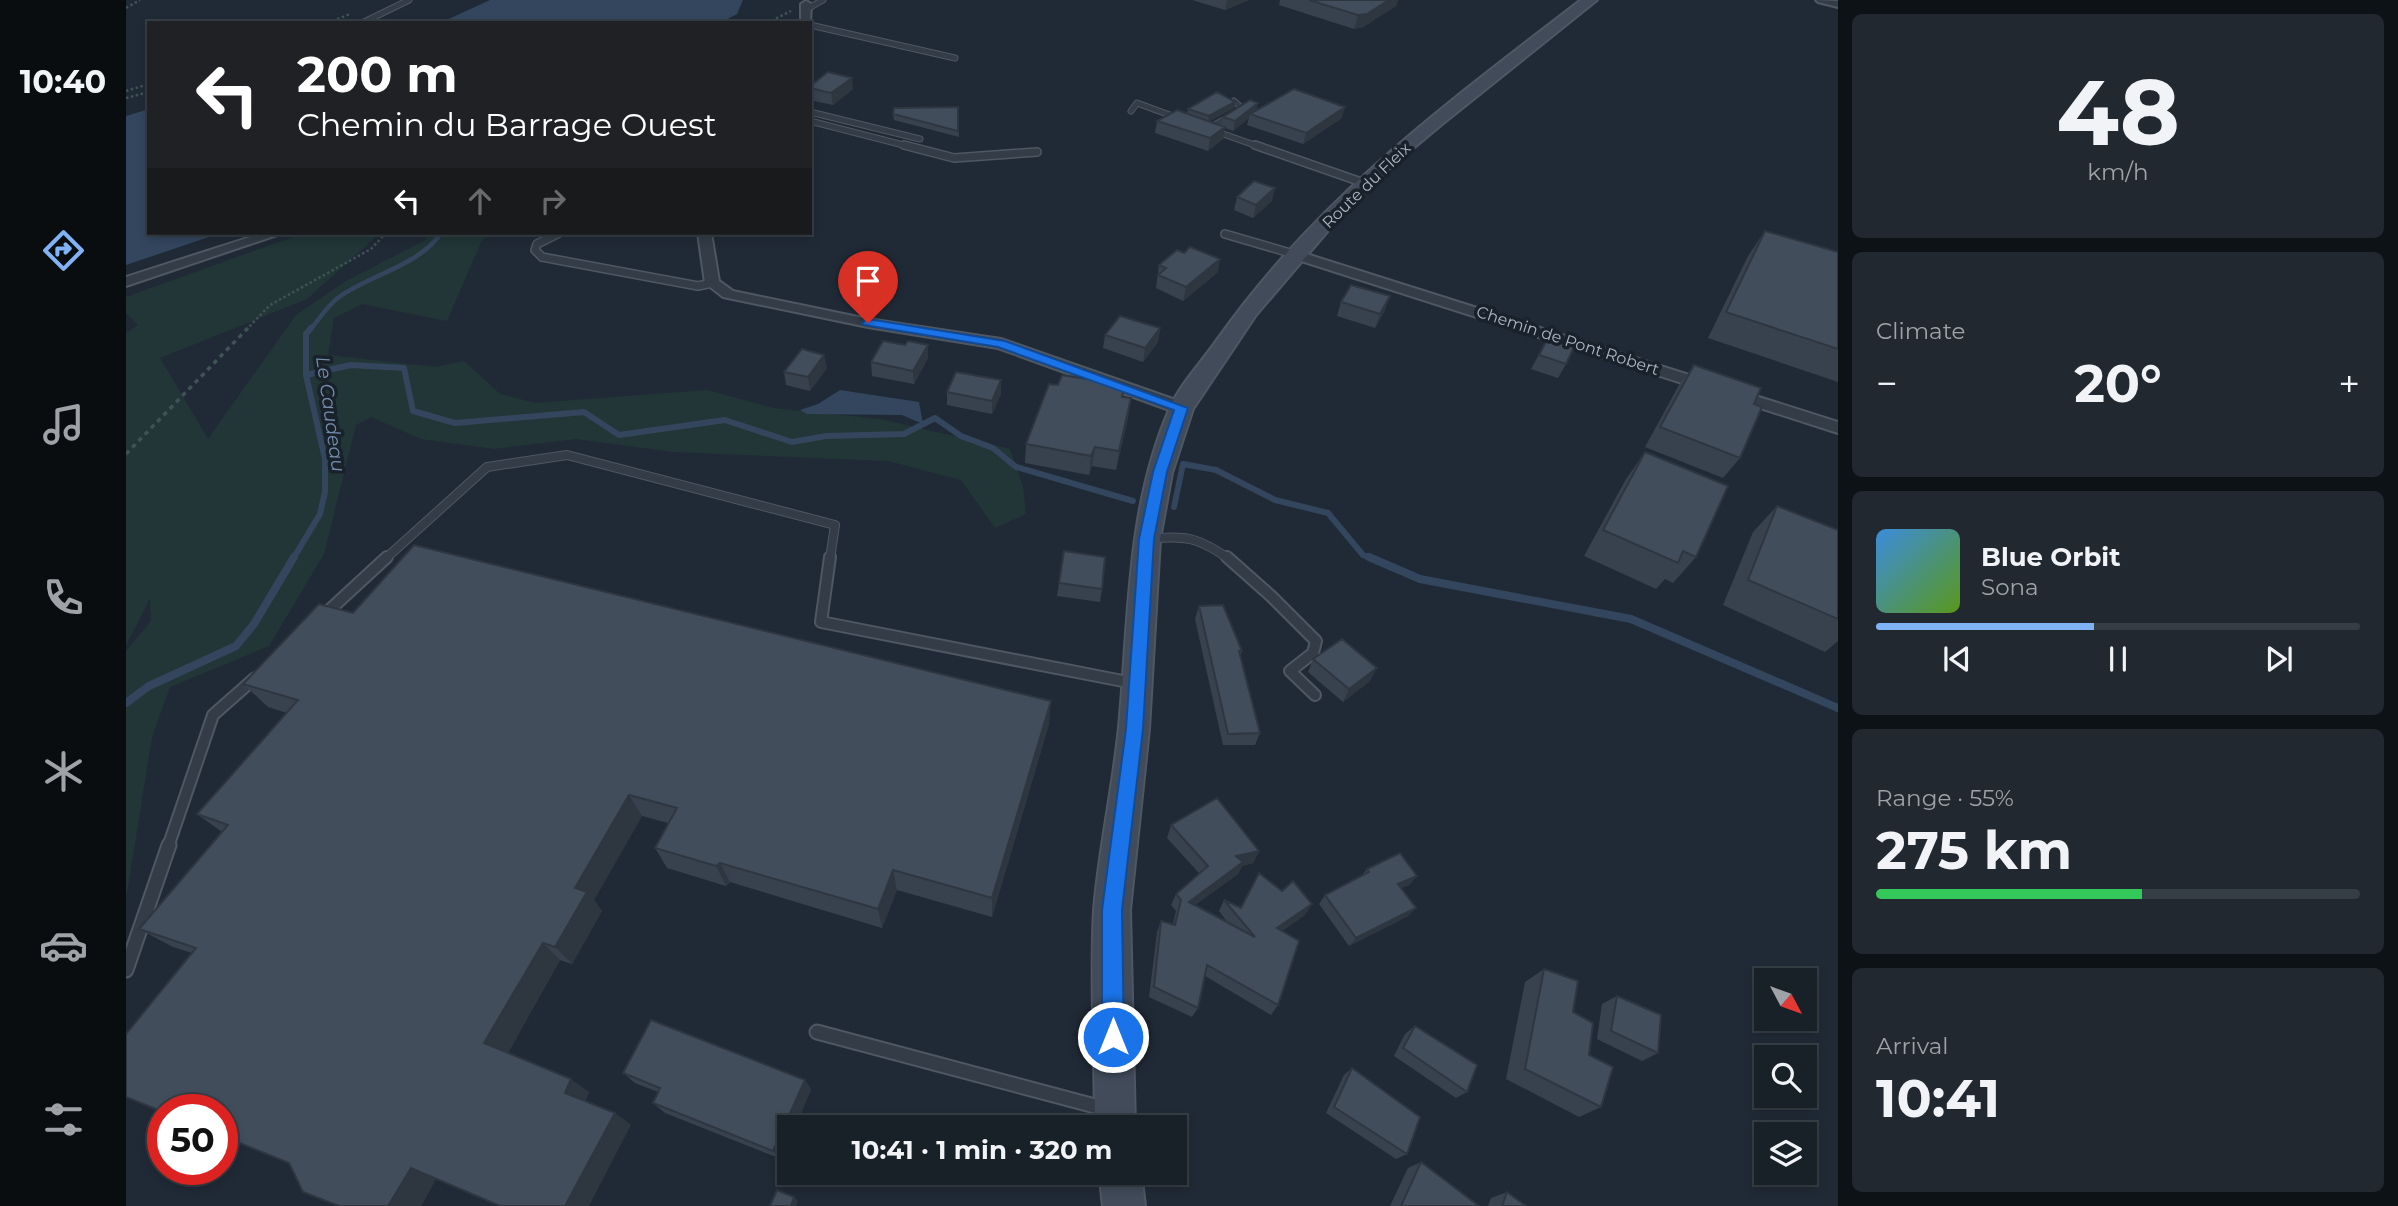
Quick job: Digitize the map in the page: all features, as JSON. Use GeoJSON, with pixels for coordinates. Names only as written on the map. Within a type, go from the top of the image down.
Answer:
{"type":"FeatureCollection","features":[{"type":"Feature","properties":{"kind":"main road","name":"Route du Fleix"},"geometry":{"type":"LineString","coordinates":[[1114,1115],[1112,910],[1137,684],[1147,539],[1160,472],[1181,408],[1226,340],[1297,255],[1364,183],[1435,121],[1590,0]]}},
{"type":"Feature","properties":{"kind":"main road"},"geometry":{"type":"LineString","coordinates":[[1122,1185],[1124,1206]]}},
{"type":"Feature","properties":{"kind":"street"},"geometry":{"type":"LineString","coordinates":[[1821,0],[1838,4]]}},
{"type":"Feature","properties":{"kind":"street"},"geometry":{"type":"LineString","coordinates":[[126,282],[270,235]]}},
{"type":"Feature","properties":{"kind":"street"},"geometry":{"type":"LineString","coordinates":[[704,235],[712,283],[728,294],[868,323],[1000,344],[1181,408]]}},
{"type":"Feature","properties":{"kind":"street","name":"Chemin de Pont Robert"},"geometry":{"type":"LineString","coordinates":[[1297,255],[1838,428]]}},
{"type":"Feature","properties":{"kind":"lane"},"geometry":{"type":"LineString","coordinates":[[366,21],[409,0]]}},
{"type":"Feature","properties":{"kind":"lane"},"geometry":{"type":"LineString","coordinates":[[807,4],[823,0]]}},
{"type":"Feature","properties":{"kind":"lane"},"geometry":{"type":"LineString","coordinates":[[812,25],[955,58]]}},
{"type":"Feature","properties":{"kind":"lane"},"geometry":{"type":"LineString","coordinates":[[1209,128],[1243,109],[1234,101]]}},
{"type":"Feature","properties":{"kind":"lane"},"geometry":{"type":"LineString","coordinates":[[1131,111],[1137,103],[1187,121]]}},
{"type":"Feature","properties":{"kind":"lane"},"geometry":{"type":"LineString","coordinates":[[812,112],[920,139]]}},
{"type":"Feature","properties":{"kind":"lane"},"geometry":{"type":"LineString","coordinates":[[812,122],[954,158],[1037,152]]}},
{"type":"Feature","properties":{"kind":"lane"},"geometry":{"type":"LineString","coordinates":[[1199,125],[1364,183]]}},
{"type":"Feature","properties":{"kind":"lane"},"geometry":{"type":"LineString","coordinates":[[1225,234],[1297,255]]}},
{"type":"Feature","properties":{"kind":"lane"},"geometry":{"type":"LineString","coordinates":[[555,235],[537,244],[535,250],[542,257],[698,286],[712,283]]}},
{"type":"Feature","properties":{"kind":"lane"},"geometry":{"type":"LineString","coordinates":[[315,623],[487,467],[567,454],[835,525],[821,622],[1137,684]]}},
{"type":"Feature","properties":{"kind":"lane"},"geometry":{"type":"LineString","coordinates":[[1147,539],[1182,535],[1221,553],[1269,594],[1316,641],[1313,653],[1290,671],[1315,695]]}},
{"type":"Feature","properties":{"kind":"lane"},"geometry":{"type":"LineString","coordinates":[[126,970],[213,715],[264,669]]}},
{"type":"Feature","properties":{"kind":"lane"},"geometry":{"type":"LineString","coordinates":[[817,1032],[1100,1115]]}},
{"type":"Feature","properties":{"kind":"path"},"geometry":{"type":"LineString","coordinates":[[126,8],[140,0]]}},
{"type":"Feature","properties":{"kind":"path"},"geometry":{"type":"LineString","coordinates":[[126,91],[147,85]]}},
{"type":"Feature","properties":{"kind":"path"},"geometry":{"type":"LineString","coordinates":[[126,98],[147,93]]}},
{"type":"Feature","properties":{"kind":"path"},"geometry":{"type":"LineString","coordinates":[[126,454],[270,305],[372,249],[384,235]]}},
{"type":"Feature","properties":{"kind":"green space"},"geometry":{"type":"Polygon","coordinates":[[[298,235],[378,235],[307,299],[160,358],[208,439],[296,315],[346,281],[426,240],[426,235],[489,235],[481,242],[447,321],[362,304],[334,318],[328,355],[435,367],[464,361],[500,394],[535,403],[707,390],[773,408],[880,419],[1010,449],[1023,486],[1026,514],[995,528],[961,480],[888,461],[674,452],[576,439],[494,449],[421,439],[371,417],[356,425],[324,554],[269,646],[170,687],[152,737],[126,899],[126,651],[151,621],[150,599],[126,645],[126,333],[138,325],[126,313],[126,297],[298,235]]]}},
{"type":"Feature","properties":{"kind":"water"},"geometry":{"type":"Polygon","coordinates":[[[490,0],[743,0],[737,14],[724,21],[444,21],[490,0]]]}},
{"type":"Feature","properties":{"kind":"water"},"geometry":{"type":"Polygon","coordinates":[[[147,110],[147,235],[215,235],[126,265],[126,116],[147,110]]]}},
{"type":"Feature","properties":{"kind":"water"},"geometry":{"type":"Polygon","coordinates":[[[840,390],[919,402],[923,424],[902,415],[807,414],[800,410],[818,404],[840,390]]]}},
{"type":"Feature","properties":{"kind":"building"},"geometry":{"type":"Polygon","coordinates":[[[1309,0],[1389,0],[1367,14],[1358,15],[1309,0]]]}},
{"type":"Feature","properties":{"kind":"building"},"geometry":{"type":"Polygon","coordinates":[[[828,72],[852,78],[831,93],[812,88],[812,84],[828,72]]]}},
{"type":"Feature","properties":{"kind":"building"},"geometry":{"type":"Polygon","coordinates":[[[1294,89],[1345,107],[1306,133],[1250,114],[1294,89]]]}},
{"type":"Feature","properties":{"kind":"building"},"geometry":{"type":"Polygon","coordinates":[[[1217,92],[1235,102],[1209,116],[1188,109],[1217,92]]]}},
{"type":"Feature","properties":{"kind":"building"},"geometry":{"type":"Polygon","coordinates":[[[1250,100],[1258,103],[1235,121],[1223,117],[1250,100]]]}},
{"type":"Feature","properties":{"kind":"building"},"geometry":{"type":"Polygon","coordinates":[[[958,107],[958,131],[893,114],[894,108],[958,107]]]}},
{"type":"Feature","properties":{"kind":"building"},"geometry":{"type":"Polygon","coordinates":[[[1177,110],[1225,127],[1210,138],[1157,121],[1177,110]]]}},
{"type":"Feature","properties":{"kind":"building"},"geometry":{"type":"Polygon","coordinates":[[[1254,181],[1275,188],[1256,205],[1237,197],[1254,181]]]}},
{"type":"Feature","properties":{"kind":"building"},"geometry":{"type":"Polygon","coordinates":[[[1765,231],[1838,252],[1838,349],[1726,312],[1765,231]]]}},
{"type":"Feature","properties":{"kind":"building"},"geometry":{"type":"Polygon","coordinates":[[[1190,247],[1220,259],[1186,287],[1158,275],[1166,268],[1159,265],[1177,250],[1184,253],[1190,247]]]}},
{"type":"Feature","properties":{"kind":"building"},"geometry":{"type":"Polygon","coordinates":[[[1351,285],[1390,296],[1380,314],[1341,302],[1351,285]]]}},
{"type":"Feature","properties":{"kind":"building"},"geometry":{"type":"Polygon","coordinates":[[[1120,316],[1160,328],[1145,348],[1105,335],[1120,316]]]}},
{"type":"Feature","properties":{"kind":"building"},"geometry":{"type":"Polygon","coordinates":[[[1548,338],[1574,347],[1566,364],[1539,355],[1548,338]]]}},
{"type":"Feature","properties":{"kind":"building"},"geometry":{"type":"Polygon","coordinates":[[[883,341],[905,345],[908,341],[928,345],[913,371],[871,362],[883,341]]]}},
{"type":"Feature","properties":{"kind":"building"},"geometry":{"type":"Polygon","coordinates":[[[802,349],[824,355],[808,377],[784,372],[802,349]]]}},
{"type":"Feature","properties":{"kind":"building"},"geometry":{"type":"Polygon","coordinates":[[[1694,365],[1761,388],[1754,404],[1762,407],[1740,458],[1660,427],[1694,365]]]}},
{"type":"Feature","properties":{"kind":"building"},"geometry":{"type":"Polygon","coordinates":[[[956,372],[1001,380],[992,401],[947,392],[956,372]]]}},
{"type":"Feature","properties":{"kind":"building"},"geometry":{"type":"Polygon","coordinates":[[[1062,375],[1125,385],[1122,397],[1131,398],[1119,451],[1095,447],[1091,456],[1026,444],[1049,384],[1058,385],[1062,375]]]}},
{"type":"Feature","properties":{"kind":"building"},"geometry":{"type":"Polygon","coordinates":[[[1645,452],[1728,486],[1696,557],[1683,551],[1678,563],[1603,530],[1645,452]]]}},
{"type":"Feature","properties":{"kind":"building"},"geometry":{"type":"Polygon","coordinates":[[[1777,506],[1838,530],[1838,619],[1748,580],[1777,506]]]}},
{"type":"Feature","properties":{"kind":"building"},"geometry":{"type":"Polygon","coordinates":[[[414,545],[1051,701],[992,898],[893,870],[878,909],[720,863],[716,866],[655,848],[677,808],[629,795],[575,888],[587,892],[555,947],[543,943],[484,1043],[571,1079],[565,1093],[615,1113],[565,1206],[500,1206],[411,1168],[388,1206],[339,1206],[303,1192],[289,1163],[238,1142],[238,1094],[147,1094],[147,1106],[126,1097],[126,1034],[196,948],[139,929],[228,825],[197,814],[298,700],[243,684],[319,604],[353,613],[414,545]]]}},
{"type":"Feature","properties":{"kind":"building"},"geometry":{"type":"Polygon","coordinates":[[[1064,551],[1105,557],[1102,589],[1059,583],[1064,551]]]}},
{"type":"Feature","properties":{"kind":"building"},"geometry":{"type":"Polygon","coordinates":[[[1223,605],[1242,651],[1239,651],[1260,733],[1228,734],[1199,606],[1223,605]]]}},
{"type":"Feature","properties":{"kind":"building"},"geometry":{"type":"Polygon","coordinates":[[[1342,639],[1377,668],[1349,689],[1313,659],[1342,639]]]}},
{"type":"Feature","properties":{"kind":"building"},"geometry":{"type":"Polygon","coordinates":[[[1217,798],[1259,851],[1236,856],[1243,862],[1189,902],[1255,937],[1224,900],[1241,908],[1259,873],[1282,891],[1293,881],[1312,904],[1277,928],[1299,941],[1278,1005],[1207,965],[1198,1008],[1154,987],[1161,921],[1175,925],[1181,900],[1176,894],[1208,866],[1171,825],[1217,798]]]}},
{"type":"Feature","properties":{"kind":"building"},"geometry":{"type":"Polygon","coordinates":[[[1400,853],[1417,876],[1398,884],[1416,908],[1356,938],[1325,895],[1369,872],[1367,869],[1400,853]]]}},
{"type":"Feature","properties":{"kind":"building"},"geometry":{"type":"Polygon","coordinates":[[[1544,969],[1578,981],[1573,1012],[1593,1023],[1589,1055],[1613,1067],[1601,1107],[1525,1069],[1544,969]]]}},
{"type":"Feature","properties":{"kind":"building"},"geometry":{"type":"Polygon","coordinates":[[[1617,996],[1661,1015],[1658,1053],[1611,1031],[1617,996]]]}},
{"type":"Feature","properties":{"kind":"building"},"geometry":{"type":"Polygon","coordinates":[[[651,1020],[805,1080],[789,1115],[777,1115],[777,1142],[773,1151],[653,1103],[660,1088],[623,1073],[651,1020]]]}},
{"type":"Feature","properties":{"kind":"building"},"geometry":{"type":"Polygon","coordinates":[[[1415,1026],[1477,1065],[1467,1092],[1403,1048],[1415,1026]]]}},
{"type":"Feature","properties":{"kind":"building"},"geometry":{"type":"Polygon","coordinates":[[[1352,1068],[1420,1117],[1407,1154],[1334,1107],[1352,1068]]]}},
{"type":"Feature","properties":{"kind":"building"},"geometry":{"type":"Polygon","coordinates":[[[1421,1162],[1479,1206],[1401,1206],[1421,1162]]]}},
{"type":"Feature","properties":{"kind":"building"},"geometry":{"type":"Polygon","coordinates":[[[777,1190],[794,1197],[791,1206],[770,1206],[777,1190]]]}},
{"type":"Feature","properties":{"kind":"building"},"geometry":{"type":"Polygon","coordinates":[[[1507,1192],[1526,1206],[1502,1206],[1507,1192]]]}},
{"type":"Feature","properties":{"kind":"waterway","name":"Le Caudeau"},"geometry":{"type":"LineString","coordinates":[[310,330],[339,297],[408,262],[439,235]]}},
{"type":"Feature","properties":{"kind":"waterway","name":"Le Caudeau"},"geometry":{"type":"LineString","coordinates":[[306,375],[306,334],[311,328]]}},
{"type":"Feature","properties":{"kind":"waterway"},"geometry":{"type":"LineString","coordinates":[[306,375],[351,365],[404,368],[413,411],[455,423],[584,412],[619,435],[725,420],[792,442],[826,436],[904,434],[935,418],[961,436],[993,448],[1016,467],[1133,501]]}},
{"type":"Feature","properties":{"kind":"waterway","name":"Le Caudeau"},"geometry":{"type":"LineString","coordinates":[[293,559],[320,514],[325,492],[325,459],[306,375]]}},
{"type":"Feature","properties":{"kind":"waterway"},"geometry":{"type":"LineString","coordinates":[[1174,507],[1183,464],[1216,470],[1275,500],[1328,513],[1363,555],[1373,559]]}},
{"type":"Feature","properties":{"kind":"waterway","name":"Le Caudeau"},"geometry":{"type":"LineString","coordinates":[[126,703],[149,686],[236,646],[254,624],[294,557]]}},
{"type":"Feature","properties":{"kind":"waterway"},"geometry":{"type":"LineString","coordinates":[[1369,557],[1420,579],[1631,619],[1838,708]]}},
{"type":"Feature","properties":{"kind":"route"},"geometry":{"type":"LineString","coordinates":[[868,323],[1000,344],[1181,408],[1160,472],[1147,539],[1134,729],[1112,910],[1113,1037]]}}]}
